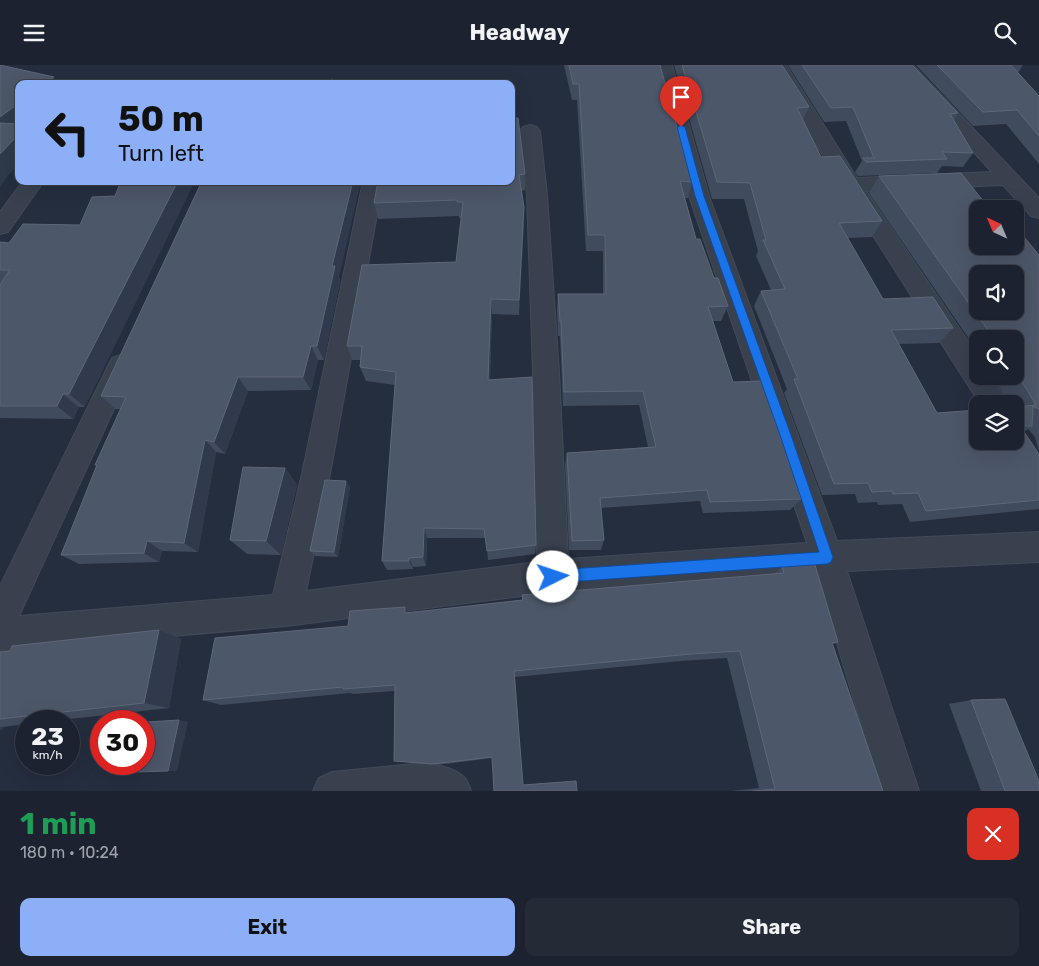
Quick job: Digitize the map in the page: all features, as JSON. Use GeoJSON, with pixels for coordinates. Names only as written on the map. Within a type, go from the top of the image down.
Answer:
{"type":"FeatureCollection","features":[{"type":"Feature","properties":{"kind":"street"},"geometry":{"type":"LineString","coordinates":[[663,65],[699,196],[827,557],[900,791]]}},
{"type":"Feature","properties":{"kind":"street"},"geometry":{"type":"LineString","coordinates":[[777,65],[851,185],[989,395]]}},
{"type":"Feature","properties":{"kind":"street"},"geometry":{"type":"LineString","coordinates":[[902,65],[1039,211]]}},
{"type":"Feature","properties":{"kind":"street"},"geometry":{"type":"LineString","coordinates":[[530,131],[537,195],[546,372],[553,577]]}},
{"type":"Feature","properties":{"kind":"street"},"geometry":{"type":"LineString","coordinates":[[851,185],[1009,177]]}},
{"type":"Feature","properties":{"kind":"street"},"geometry":{"type":"LineString","coordinates":[[0,227],[31,185]]}},
{"type":"Feature","properties":{"kind":"street"},"geometry":{"type":"LineString","coordinates":[[286,609],[316,474],[372,185]]}},
{"type":"Feature","properties":{"kind":"street"},"geometry":{"type":"LineString","coordinates":[[0,621],[132,342]]}},
{"type":"Feature","properties":{"kind":"street"},"geometry":{"type":"LineString","coordinates":[[0,634],[286,609],[553,577],[827,557],[1039,547]]}},
{"type":"Feature","properties":{"kind":"street"},"geometry":{"type":"LineString","coordinates":[[332,791],[401,782],[441,784],[452,791]]}},
{"type":"Feature","properties":{"kind":"building"},"geometry":{"type":"Polygon","coordinates":[[[0,65],[54,77],[50,80],[15,80],[15,106],[0,117],[0,65]]]}},
{"type":"Feature","properties":{"kind":"building"},"geometry":{"type":"Polygon","coordinates":[[[569,65],[660,65],[692,182],[680,181],[696,239],[700,239],[714,278],[718,278],[728,306],[708,307],[733,382],[763,381],[800,485],[797,485],[801,499],[710,502],[707,490],[600,498],[604,540],[572,541],[567,453],[656,447],[643,391],[564,392],[558,294],[606,294],[605,235],[588,235],[579,84],[573,84],[569,65]]]}},
{"type":"Feature","properties":{"kind":"building"},"geometry":{"type":"Polygon","coordinates":[[[682,65],[782,65],[809,107],[797,108],[821,157],[840,156],[882,221],[839,223],[883,299],[933,297],[953,328],[891,330],[937,413],[969,411],[969,450],[1024,450],[1024,432],[1039,454],[1039,500],[926,511],[918,493],[893,494],[892,491],[872,492],[868,483],[834,484],[794,379],[798,379],[761,291],[785,289],[763,240],[766,240],[750,183],[717,182],[682,65]]]}},
{"type":"Feature","properties":{"kind":"building"},"geometry":{"type":"Polygon","coordinates":[[[802,65],[912,65],[958,113],[950,114],[973,153],[942,152],[947,159],[866,162],[863,158],[874,158],[853,107],[831,108],[802,65]]]}},
{"type":"Feature","properties":{"kind":"building"},"geometry":{"type":"Polygon","coordinates":[[[937,65],[1011,65],[1039,96],[1039,136],[1017,110],[983,112],[937,65]]]}},
{"type":"Feature","properties":{"kind":"building"},"geometry":{"type":"Polygon","coordinates":[[[515,118],[518,118],[525,174],[519,175],[524,207],[519,300],[491,299],[488,380],[532,377],[536,545],[487,551],[484,529],[424,528],[423,557],[409,558],[409,561],[382,561],[396,372],[360,367],[362,346],[347,346],[362,265],[456,262],[463,202],[457,202],[457,200],[374,203],[377,185],[515,185],[515,118]]]}},
{"type":"Feature","properties":{"kind":"building"},"geometry":{"type":"Polygon","coordinates":[[[0,123],[15,124],[15,138],[0,154],[0,123]]]}},
{"type":"Feature","properties":{"kind":"building"},"geometry":{"type":"Polygon","coordinates":[[[961,173],[982,200],[969,200],[969,255],[1024,255],[1024,237],[1039,255],[1039,409],[1033,406],[1032,426],[1024,426],[1024,406],[1036,405],[1024,385],[1024,330],[988,330],[981,320],[1024,320],[1024,265],[969,265],[969,304],[879,176],[961,173]]]}},
{"type":"Feature","properties":{"kind":"building"},"geometry":{"type":"Polygon","coordinates":[[[119,185],[176,185],[69,394],[63,394],[57,406],[0,406],[0,285],[10,270],[0,270],[0,242],[9,243],[23,224],[80,225],[92,197],[115,196],[119,185]]]}},
{"type":"Feature","properties":{"kind":"building"},"geometry":{"type":"Polygon","coordinates":[[[200,185],[352,185],[332,266],[335,266],[317,346],[311,346],[303,377],[238,377],[214,442],[205,440],[184,543],[147,541],[144,553],[61,555],[97,465],[95,465],[126,397],[101,396],[200,185]]]}},
{"type":"Feature","properties":{"kind":"building"},"geometry":{"type":"Polygon","coordinates":[[[243,467],[285,468],[266,541],[230,540],[243,467]]]}},
{"type":"Feature","properties":{"kind":"building"},"geometry":{"type":"Polygon","coordinates":[[[325,480],[346,481],[334,552],[310,551],[325,480]]]}},
{"type":"Feature","properties":{"kind":"building"},"geometry":{"type":"Polygon","coordinates":[[[815,565],[838,642],[832,643],[883,791],[753,791],[775,789],[740,651],[514,671],[523,785],[576,781],[577,791],[494,791],[492,757],[432,764],[394,761],[395,685],[343,689],[343,687],[203,700],[215,638],[348,626],[350,611],[405,607],[405,613],[523,600],[522,595],[784,573],[782,567],[815,565]]]}},
{"type":"Feature","properties":{"kind":"building"},"geometry":{"type":"Polygon","coordinates":[[[159,630],[144,703],[80,710],[15,710],[15,717],[0,719],[0,652],[10,651],[12,646],[159,630]]]}},
{"type":"Feature","properties":{"kind":"building"},"geometry":{"type":"Polygon","coordinates":[[[1005,699],[1039,781],[1039,791],[1005,791],[971,700],[1005,699]]]}},
{"type":"Feature","properties":{"kind":"building"},"geometry":{"type":"Polygon","coordinates":[[[179,720],[168,771],[155,771],[155,722],[179,720]]]}},
{"type":"Feature","properties":{"kind":"route"},"geometry":{"type":"LineString","coordinates":[[553,577],[827,557],[699,196],[681,127]]}}]}
